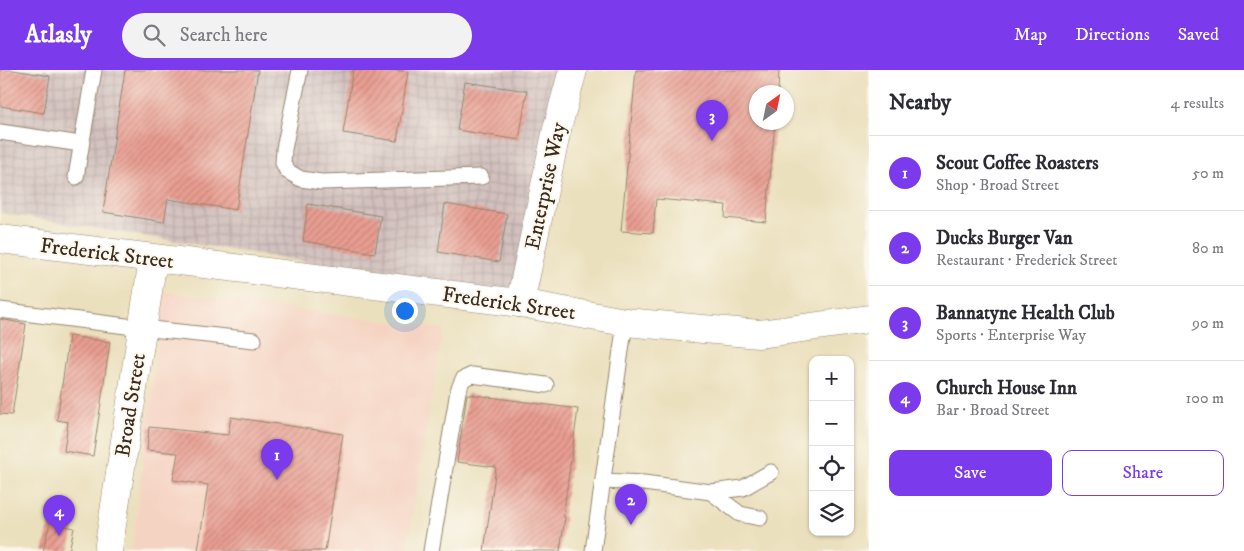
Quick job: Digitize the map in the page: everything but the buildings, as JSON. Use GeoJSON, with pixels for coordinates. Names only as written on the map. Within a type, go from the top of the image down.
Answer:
{"type":"FeatureCollection","features":[{"type":"Feature","properties":{"kind":"street","name":"Enterprise Way"},"geometry":{"type":"LineString","coordinates":[[520,303],[557,129],[573,70]]}},
{"type":"Feature","properties":{"kind":"street","name":"Frederick Street"},"geometry":{"type":"LineString","coordinates":[[0,240],[520,303],[625,322],[758,334],[869,319]]}},
{"type":"Feature","properties":{"kind":"street","name":"Broad Street"},"geometry":{"type":"LineString","coordinates":[[108,551],[153,259]]}},
{"type":"Feature","properties":{"kind":"lane"},"geometry":{"type":"LineString","coordinates":[[76,177],[80,144],[94,70]]}},
{"type":"Feature","properties":{"kind":"lane"},"geometry":{"type":"LineString","coordinates":[[300,70],[284,149],[283,163],[287,171],[301,179],[321,182],[481,177]]}},
{"type":"Feature","properties":{"kind":"lane"},"geometry":{"type":"LineString","coordinates":[[0,132],[80,144]]}},
{"type":"Feature","properties":{"kind":"lane"},"geometry":{"type":"LineString","coordinates":[[0,310],[254,340]]}},
{"type":"Feature","properties":{"kind":"lane"},"geometry":{"type":"LineString","coordinates":[[594,551],[625,322]]}},
{"type":"Feature","properties":{"kind":"lane"},"geometry":{"type":"LineString","coordinates":[[431,551],[458,391],[463,379],[472,375],[546,385]]}},
{"type":"Feature","properties":{"kind":"lane"},"geometry":{"type":"LineString","coordinates":[[603,481],[644,483],[711,492],[743,488],[771,472]]}},
{"type":"Feature","properties":{"kind":"lane"},"geometry":{"type":"LineString","coordinates":[[711,492],[740,514],[760,518]]}},
{"type":"Feature","properties":{"kind":"shaded area"},"geometry":{"type":"Polygon","coordinates":[[[0,70],[578,70],[533,298],[0,213],[0,70]]]}},
{"type":"Feature","properties":{"kind":"shaded area"},"geometry":{"type":"Polygon","coordinates":[[[164,292],[443,329],[407,551],[132,551],[164,292]]]}},
{"type":"Feature","properties":{"kind":"place","name":"Bannatyne Health Club"},"geometry":{"type":"Point","coordinates":[712,141]}},
{"type":"Feature","properties":{"kind":"place","name":"Scout Coffee Roasters"},"geometry":{"type":"Point","coordinates":[277,480]}},
{"type":"Feature","properties":{"kind":"place","name":"Ducks Burger Van"},"geometry":{"type":"Point","coordinates":[631,525]}},
{"type":"Feature","properties":{"kind":"place","name":"Church House Inn"},"geometry":{"type":"Point","coordinates":[59,536]}}]}
